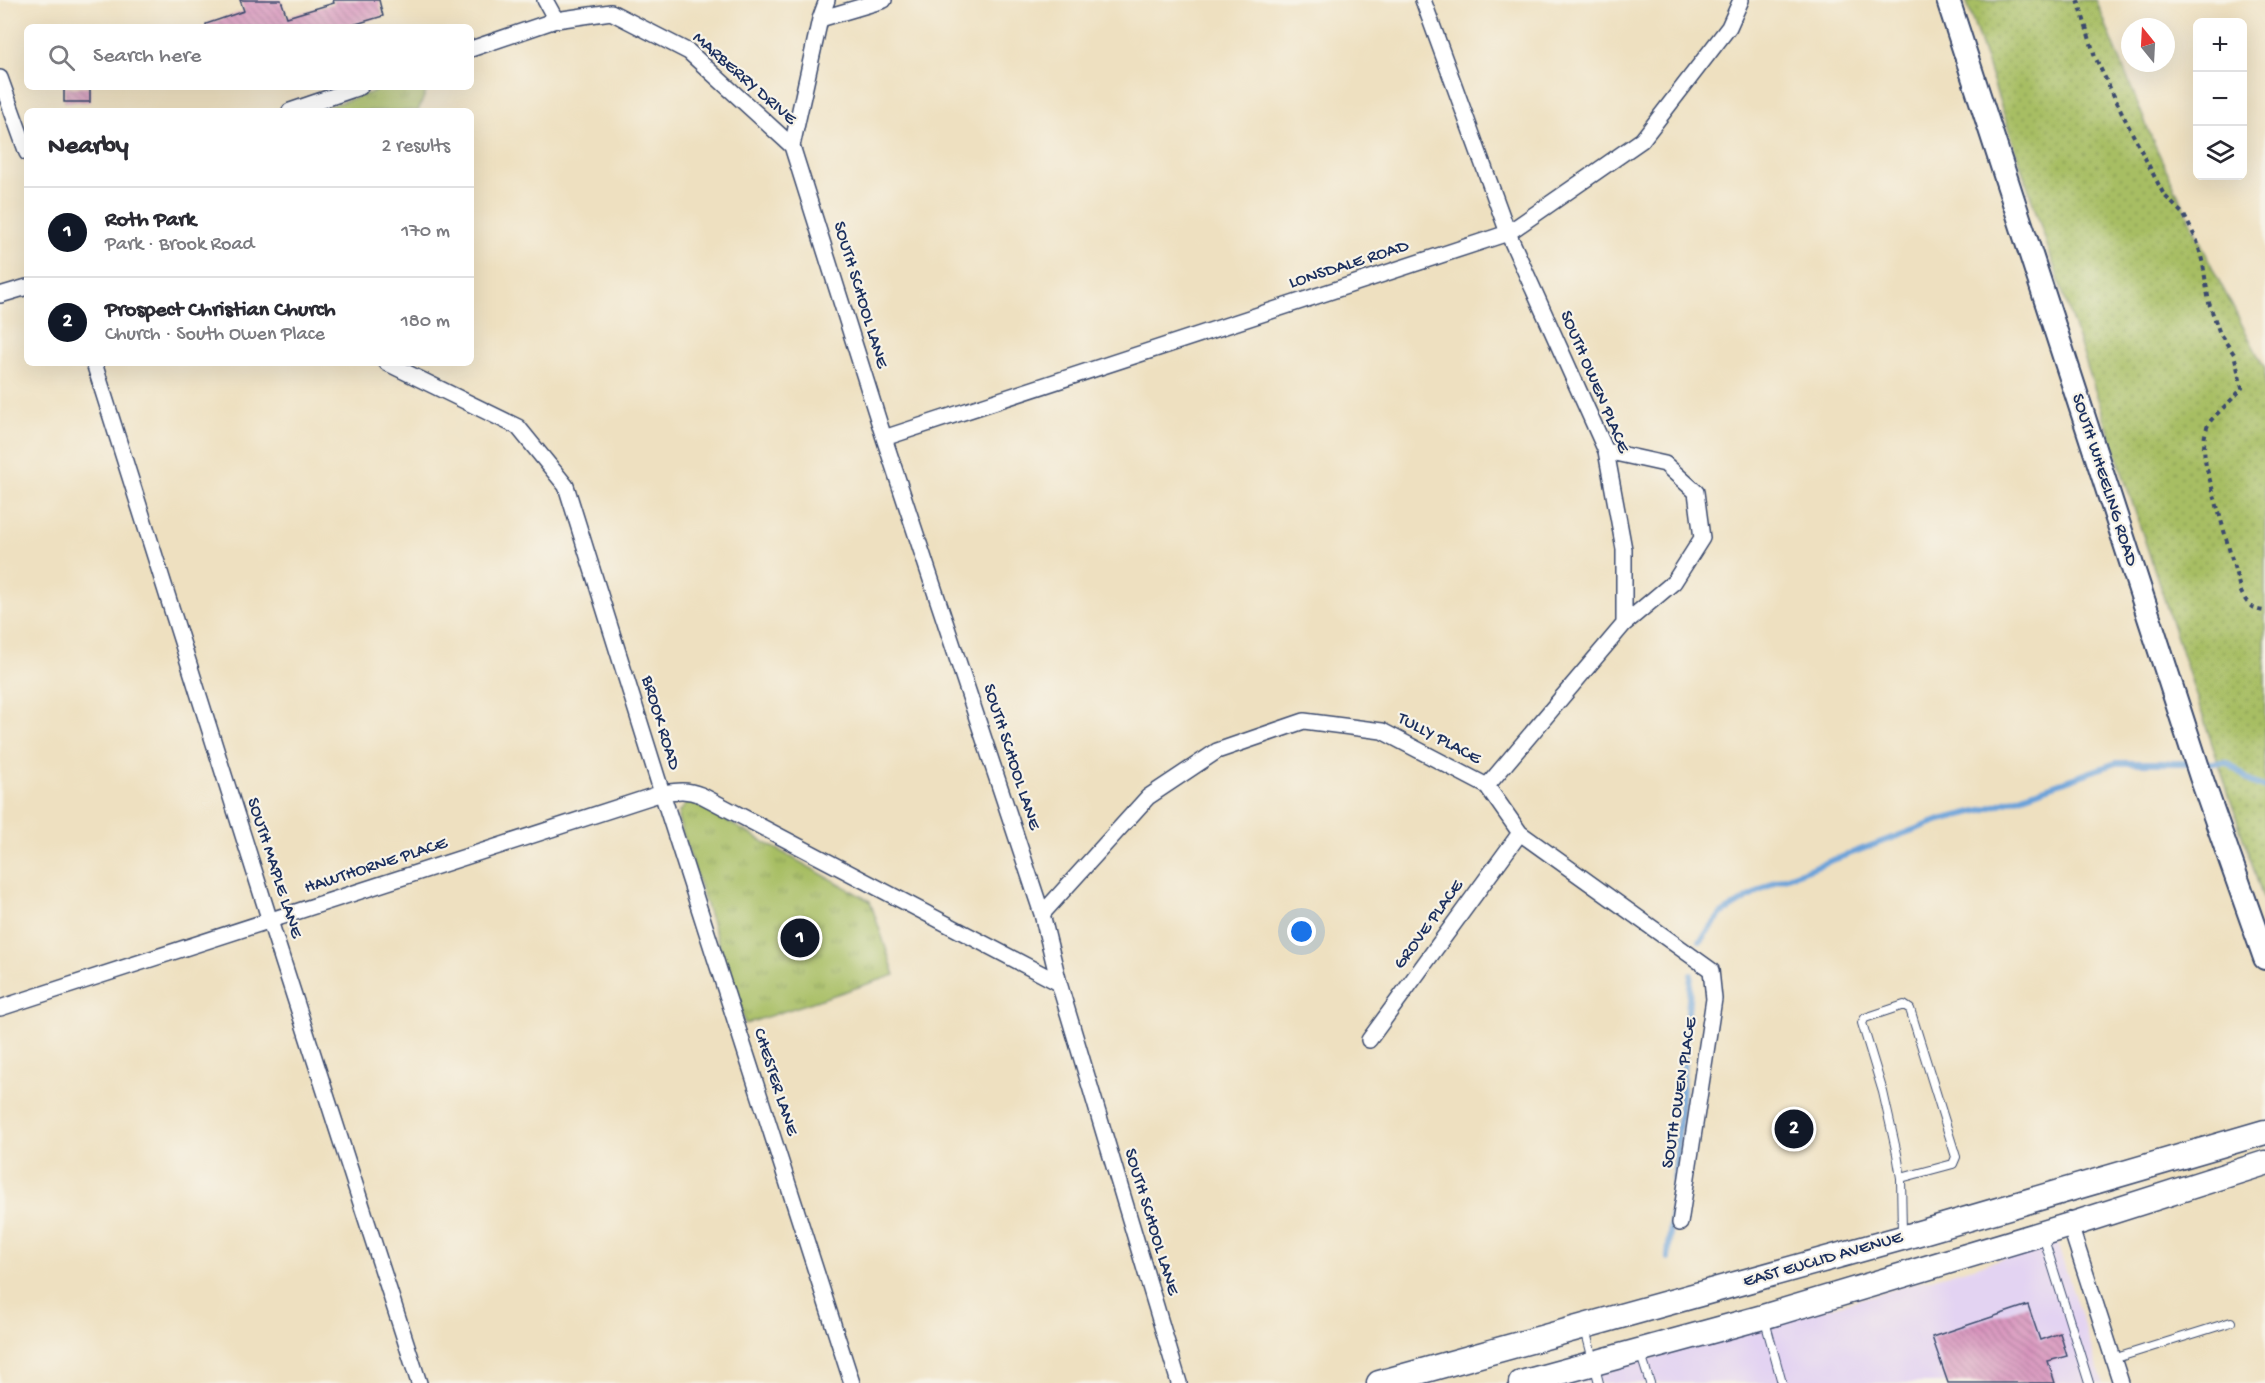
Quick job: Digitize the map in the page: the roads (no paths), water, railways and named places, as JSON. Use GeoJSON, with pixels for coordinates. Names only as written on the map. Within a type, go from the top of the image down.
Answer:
{"type":"FeatureCollection","features":[{"type":"Feature","properties":{"kind":"main road","name":"EAST EUCLID AVENUE"},"geometry":{"type":"LineString","coordinates":[[1379,1383],[1902,1238],[2265,1132]]}},
{"type":"Feature","properties":{"kind":"main road","name":"EAST EUCLID AVENUE"},"geometry":{"type":"LineString","coordinates":[[1521,1383],[1596,1373],[1640,1351],[1763,1317],[2070,1225],[2265,1162]]}},
{"type":"Feature","properties":{"kind":"street"},"geometry":{"type":"LineString","coordinates":[[545,0],[556,20]]}},
{"type":"Feature","properties":{"kind":"street"},"geometry":{"type":"LineString","coordinates":[[792,146],[820,19],[827,0]]}},
{"type":"Feature","properties":{"kind":"street"},"geometry":{"type":"LineString","coordinates":[[820,19],[884,0]]}},
{"type":"Feature","properties":{"kind":"street","name":"SOUTH OWEN PLACE"},"geometry":{"type":"LineString","coordinates":[[1423,0],[1508,233],[1606,451],[1624,549],[1624,624]]}},
{"type":"Feature","properties":{"kind":"street","name":"LONSDALE ROAD"},"geometry":{"type":"LineString","coordinates":[[884,438],[1508,233],[1642,140],[1729,27],[1741,0]]}},
{"type":"Feature","properties":{"kind":"street","name":"SOUTH WHEELING ROAD"},"geometry":{"type":"LineString","coordinates":[[1948,0],[2190,745],[2265,958]]}},
{"type":"Feature","properties":{"kind":"street","name":"MARBERRY DRIVE"},"geometry":{"type":"LineString","coordinates":[[474,48],[556,20],[611,12],[689,52],[792,146]]}},
{"type":"Feature","properties":{"kind":"street"},"geometry":{"type":"LineString","coordinates":[[0,78],[24,145]]}},
{"type":"Feature","properties":{"kind":"street"},"geometry":{"type":"LineString","coordinates":[[299,108],[351,90]]}},
{"type":"Feature","properties":{"kind":"street","name":"SOUTH SCHOOL LANE"},"geometry":{"type":"LineString","coordinates":[[792,146],[884,438],[1042,914],[1059,983],[1179,1383]]}},
{"type":"Feature","properties":{"kind":"street"},"geometry":{"type":"LineString","coordinates":[[0,295],[24,288]]}},
{"type":"Feature","properties":{"kind":"street","name":"SOUTH MAPLE LANE"},"geometry":{"type":"LineString","coordinates":[[95,366],[419,1383]]}},
{"type":"Feature","properties":{"kind":"street","name":"BROOK ROAD"},"geometry":{"type":"LineString","coordinates":[[393,366],[518,427],[566,486],[662,793],[689,790],[701,795],[1059,983]]}},
{"type":"Feature","properties":{"kind":"street"},"geometry":{"type":"LineString","coordinates":[[1487,786],[1624,624],[1674,582],[1702,538],[1696,492],[1673,471],[1665,464],[1606,451]]}},
{"type":"Feature","properties":{"kind":"street","name":"TULLY PLACE"},"geometry":{"type":"LineString","coordinates":[[1042,914],[1148,797],[1217,751],[1304,720],[1382,731],[1487,786],[1520,833],[1712,970]]}},
{"type":"Feature","properties":{"kind":"street","name":"HAWTHORNE PLACE"},"geometry":{"type":"LineString","coordinates":[[0,1008],[662,793]]}},
{"type":"Feature","properties":{"kind":"street","name":"CHESTER LANE"},"geometry":{"type":"LineString","coordinates":[[662,793],[852,1383]]}},
{"type":"Feature","properties":{"kind":"street","name":"GROVE PLACE"},"geometry":{"type":"LineString","coordinates":[[1370,1040],[1520,833]]}},
{"type":"Feature","properties":{"kind":"street","name":"SOUTH OWEN PLACE"},"geometry":{"type":"LineString","coordinates":[[1680,1223],[1714,999],[1712,970]]}},
{"type":"Feature","properties":{"kind":"street"},"geometry":{"type":"LineString","coordinates":[[2070,1225],[2121,1383]]}},
{"type":"Feature","properties":{"kind":"lane"},"geometry":{"type":"LineString","coordinates":[[1901,1178],[1953,1164],[1956,1157],[1910,1009],[1904,1005],[1865,1018],[1862,1023],[1883,1092],[1901,1178],[1902,1238]]}},
{"type":"Feature","properties":{"kind":"lane"},"geometry":{"type":"LineString","coordinates":[[2042,1233],[2089,1383]]}},
{"type":"Feature","properties":{"kind":"lane"},"geometry":{"type":"LineString","coordinates":[[1763,1317],[1782,1383]]}},
{"type":"Feature","properties":{"kind":"lane"},"geometry":{"type":"LineString","coordinates":[[2113,1359],[2231,1322]]}},
{"type":"Feature","properties":{"kind":"lane"},"geometry":{"type":"LineString","coordinates":[[1584,1326],[1596,1373]]}},
{"type":"Feature","properties":{"kind":"lane"},"geometry":{"type":"LineString","coordinates":[[1640,1351],[1650,1383]]}},
{"type":"Feature","properties":{"kind":"waterway"},"geometry":{"type":"LineString","coordinates":[[1700,941],[1721,914],[1774,882],[1940,820],[1986,809],[2116,763],[2191,763]]}},
{"type":"Feature","properties":{"kind":"waterway"},"geometry":{"type":"LineString","coordinates":[[2201,763],[2228,763],[2251,782],[2265,788]]}},
{"type":"Feature","properties":{"kind":"waterway"},"geometry":{"type":"LineString","coordinates":[[1668,1258],[1691,975]]}},
{"type":"Feature","properties":{"kind":"place","name":"Roth Park"},"geometry":{"type":"Point","coordinates":[800,938]}},
{"type":"Feature","properties":{"kind":"place","name":"Prospect Christian Church"},"geometry":{"type":"Point","coordinates":[1794,1129]}}]}
